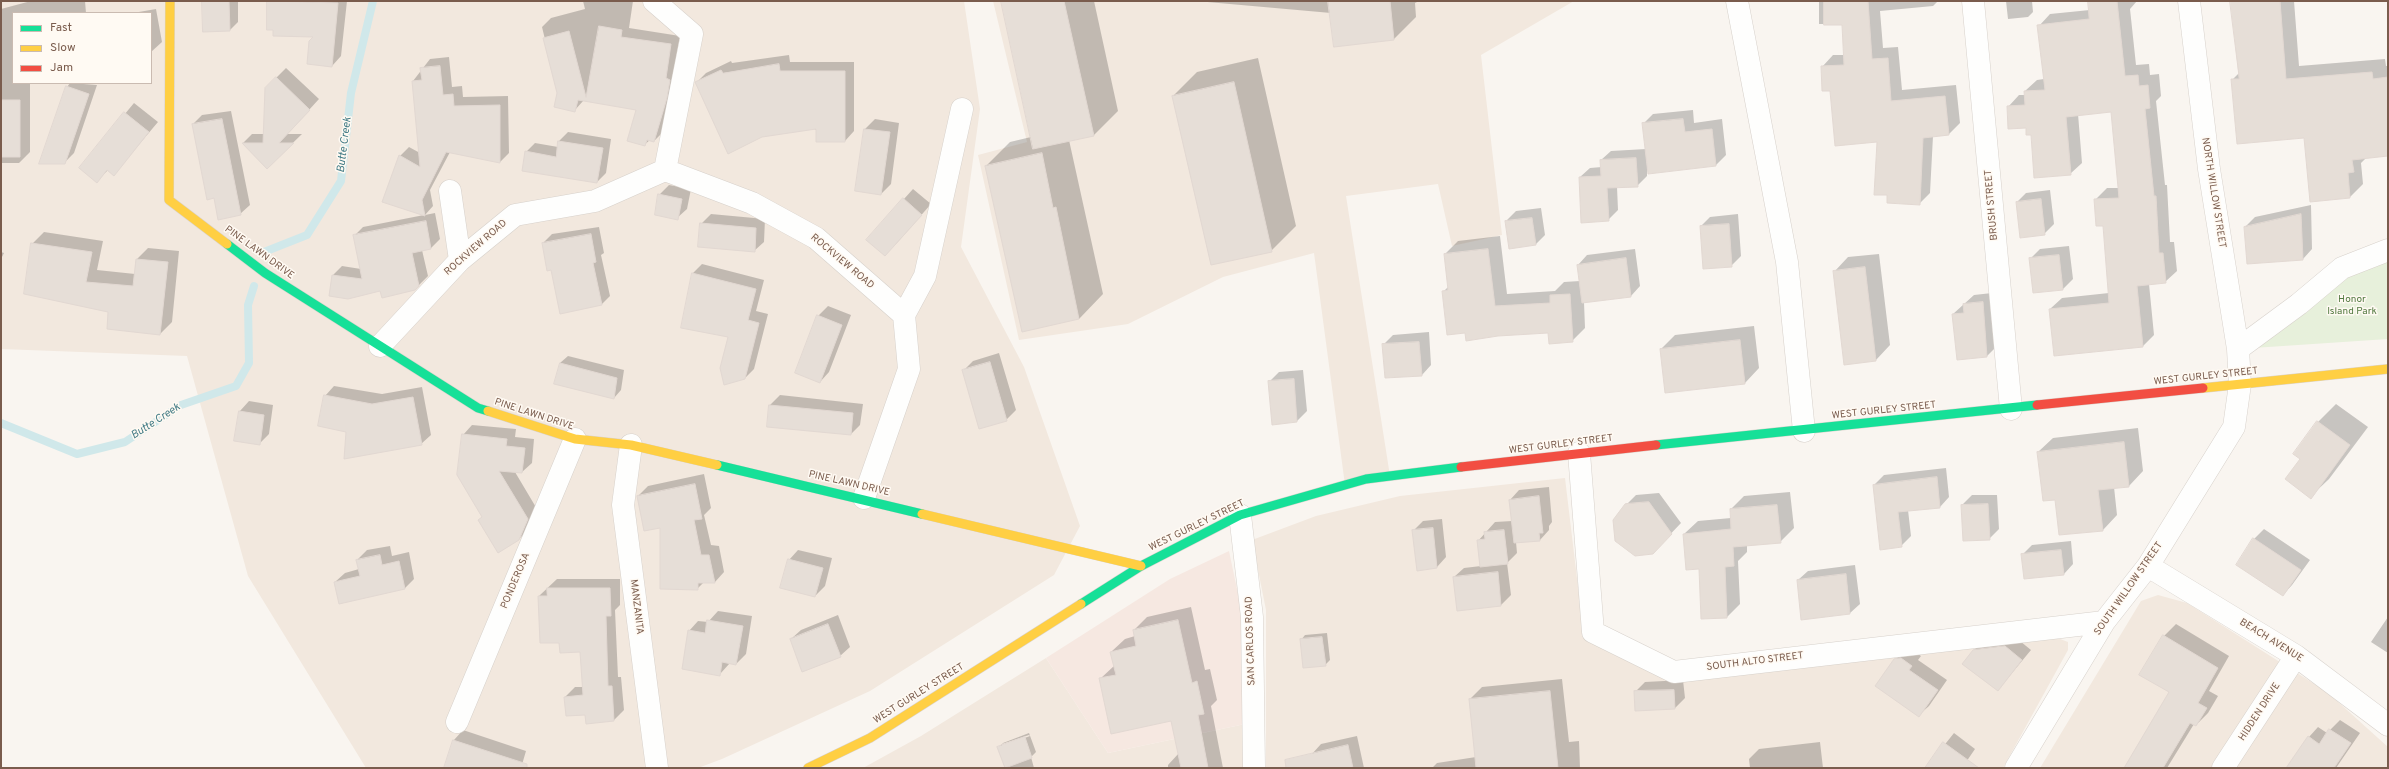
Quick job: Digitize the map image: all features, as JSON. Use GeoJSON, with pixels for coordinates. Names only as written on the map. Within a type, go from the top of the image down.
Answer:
{"type":"FeatureCollection","features":[{"type":"Feature","properties":{"kind":"main road","name":"PINE LAWN DRIVE"},"geometry":{"type":"LineString","coordinates":[[170,1],[169,200],[265,273],[478,408],[575,439],[631,445],[864,498],[1141,566]]}},
{"type":"Feature","properties":{"kind":"main road","name":"WEST GURLEY STREET"},"geometry":{"type":"LineString","coordinates":[[808,768],[870,738],[1141,566],[1240,516],[1366,479],[1579,453],[2388,369]]}},
{"type":"Feature","properties":{"kind":"street"},"geometry":{"type":"LineString","coordinates":[[654,1],[692,34],[665,170]]}},
{"type":"Feature","properties":{"kind":"street"},"geometry":{"type":"LineString","coordinates":[[1737,1],[1788,262],[1804,430]]}},
{"type":"Feature","properties":{"kind":"street","name":"BRUSH STREET"},"geometry":{"type":"LineString","coordinates":[[1973,1],[2011,409]]}},
{"type":"Feature","properties":{"kind":"street","name":"NORTH WILLOW STREET"},"geometry":{"type":"LineString","coordinates":[[2189,1],[2209,169],[2238,350],[2240,384]]}},
{"type":"Feature","properties":{"kind":"street"},"geometry":{"type":"LineString","coordinates":[[864,498],[909,369],[904,315],[925,276],[962,109]]}},
{"type":"Feature","properties":{"kind":"street","name":"ROCKVIEW ROAD"},"geometry":{"type":"LineString","coordinates":[[380,346],[418,302],[460,260],[515,215],[595,201],[665,170],[752,203],[816,238],[904,315]]}},
{"type":"Feature","properties":{"kind":"street"},"geometry":{"type":"LineString","coordinates":[[450,192],[460,260]]}},
{"type":"Feature","properties":{"kind":"street"},"geometry":{"type":"LineString","coordinates":[[2238,350],[2299,304],[2342,268],[2388,250]]}},
{"type":"Feature","properties":{"kind":"street","name":"SOUTH WILLOW STREET"},"geometry":{"type":"LineString","coordinates":[[2016,768],[2104,622],[2148,566],[2234,427],[2240,384]]}},
{"type":"Feature","properties":{"kind":"street","name":"PONDEROSA"},"geometry":{"type":"LineString","coordinates":[[457,722],[575,439]]}},
{"type":"Feature","properties":{"kind":"street","name":"MANZANITA"},"geometry":{"type":"LineString","coordinates":[[631,445],[623,505],[657,768]]}},
{"type":"Feature","properties":{"kind":"street","name":"SOUTH ALTO STREET"},"geometry":{"type":"LineString","coordinates":[[1579,453],[1593,632],[1674,672],[2104,622]]}},
{"type":"Feature","properties":{"kind":"street","name":"SAN CARLOS ROAD"},"geometry":{"type":"LineString","coordinates":[[1240,516],[1252,617],[1254,768]]}},
{"type":"Feature","properties":{"kind":"street","name":"BEACH AVENUE"},"geometry":{"type":"LineString","coordinates":[[2148,566],[2296,656],[2388,724]]}},
{"type":"Feature","properties":{"kind":"street","name":"HIDDEN DRIVE"},"geometry":{"type":"LineString","coordinates":[[2223,768],[2296,656]]}},
{"type":"Feature","properties":{"kind":"shaded area"},"geometry":{"type":"Polygon","coordinates":[[[1,1],[964,1],[980,109],[961,247],[1024,367],[1080,526],[1054,575],[870,691],[722,759],[698,768],[366,768],[248,576],[187,356],[1,349],[1,1]]]}},
{"type":"Feature","properties":{"kind":"shaded area"},"geometry":{"type":"Polygon","coordinates":[[[993,1],[1574,1],[1481,55],[1502,235],[1452,246],[1438,184],[1346,196],[1390,476],[1345,485],[1314,253],[1223,277],[1128,324],[1019,340],[978,155],[1027,142],[993,1]]]}},
{"type":"Feature","properties":{"kind":"shaded area"},"geometry":{"type":"Polygon","coordinates":[[[1565,478],[1584,637],[1678,680],[2055,637],[2068,642],[2068,650],[2003,768],[1266,768],[1266,610],[1252,540],[1316,516],[1400,496],[1565,478]]]}},
{"type":"Feature","properties":{"kind":"shaded area"},"geometry":{"type":"Polygon","coordinates":[[[1229,551],[1241,608],[1245,724],[1108,753],[1046,658],[1170,579],[1229,551]]]}},
{"type":"Feature","properties":{"kind":"shaded area"},"geometry":{"type":"Polygon","coordinates":[[[2158,595],[2187,603],[2327,692],[2388,747],[2388,768],[2040,768],[2141,601],[2158,595]]]}},
{"type":"Feature","properties":{"kind":"shaded area"},"geometry":{"type":"Polygon","coordinates":[[[1046,658],[1108,753],[1245,724],[1246,768],[863,768],[921,736],[1046,658]]]}},
{"type":"Feature","properties":{"kind":"green space","name":"Honor Island Park"},"geometry":{"type":"Polygon","coordinates":[[[2388,250],[2388,339],[2238,349],[2388,250]]]}},
{"type":"Feature","properties":{"kind":"building"},"geometry":{"type":"Polygon","coordinates":[[[202,1],[229,1],[230,31],[203,32],[202,1]]]}},
{"type":"Feature","properties":{"kind":"building"},"geometry":{"type":"Polygon","coordinates":[[[267,1],[338,3],[332,67],[307,64],[309,41],[313,37],[273,36],[273,30],[267,30],[267,1]]]}},
{"type":"Feature","properties":{"kind":"building"},"geometry":{"type":"Polygon","coordinates":[[[1001,1],[1064,1],[1094,136],[1033,149],[1001,1]]]}},
{"type":"Feature","properties":{"kind":"building"},"geometry":{"type":"Polygon","coordinates":[[[1328,1],[1390,1],[1394,40],[1334,47],[1328,1]]]}},
{"type":"Feature","properties":{"kind":"building"},"geometry":{"type":"Polygon","coordinates":[[[1824,1],[1868,1],[1872,59],[1888,58],[1891,101],[1945,96],[1949,135],[1923,138],[1920,205],[1887,203],[1887,195],[1874,195],[1877,142],[1835,146],[1830,91],[1822,91],[1821,66],[1844,65],[1842,25],[1824,25],[1824,1]]]}},
{"type":"Feature","properties":{"kind":"building"},"geometry":{"type":"Polygon","coordinates":[[[2088,1],[2117,1],[2125,76],[2138,75],[2139,86],[2148,85],[2150,108],[2145,109],[2154,196],[2156,196],[2159,253],[2163,253],[2166,283],[2137,286],[2143,347],[2054,356],[2049,309],[2109,303],[2103,226],[2096,226],[2094,199],[2119,198],[2111,112],[2066,117],[2071,175],[2034,178],[2031,135],[2026,135],[2026,128],[2008,129],[2007,106],[2025,105],[2024,91],[2045,90],[2037,25],[2089,19],[2088,1]]]}},
{"type":"Feature","properties":{"kind":"building"},"geometry":{"type":"Polygon","coordinates":[[[2230,1],[2280,1],[2286,79],[2372,72],[2373,79],[2388,77],[2388,156],[2352,160],[2354,172],[2348,173],[2350,198],[2310,202],[2304,138],[2237,144],[2231,79],[2239,79],[2230,1]]]}},
{"type":"Feature","properties":{"kind":"building"},"geometry":{"type":"Polygon","coordinates":[[[599,26],[622,30],[621,37],[671,44],[666,78],[670,80],[667,98],[654,142],[647,140],[645,146],[627,141],[636,110],[578,100],[575,112],[554,107],[557,93],[543,38],[569,31],[586,97],[599,26]]]}},
{"type":"Feature","properties":{"kind":"building"},"geometry":{"type":"Polygon","coordinates":[[[779,64],[780,71],[845,71],[845,142],[816,142],[816,129],[762,137],[728,154],[695,82],[721,70],[723,73],[779,64]]]}},
{"type":"Feature","properties":{"kind":"building"},"geometry":{"type":"Polygon","coordinates":[[[440,66],[443,95],[453,94],[454,106],[500,105],[500,163],[446,152],[422,200],[425,216],[382,202],[399,155],[420,167],[412,81],[422,80],[420,68],[440,66]]]}},
{"type":"Feature","properties":{"kind":"building"},"geometry":{"type":"Polygon","coordinates":[[[276,77],[310,110],[279,143],[294,143],[267,169],[242,143],[263,143],[265,88],[276,77]]]}},
{"type":"Feature","properties":{"kind":"building"},"geometry":{"type":"Polygon","coordinates":[[[1234,82],[1272,252],[1211,265],[1172,96],[1234,82]]]}},
{"type":"Feature","properties":{"kind":"building"},"geometry":{"type":"Polygon","coordinates":[[[66,86],[89,94],[65,164],[39,164],[66,86]]]}},
{"type":"Feature","properties":{"kind":"building"},"geometry":{"type":"Polygon","coordinates":[[[1,100],[20,100],[20,157],[1,157],[1,100]]]}},
{"type":"Feature","properties":{"kind":"building"},"geometry":{"type":"Polygon","coordinates":[[[124,112],[149,132],[114,176],[107,170],[97,183],[79,168],[124,112]]]}},
{"type":"Feature","properties":{"kind":"building"},"geometry":{"type":"Polygon","coordinates":[[[222,119],[241,215],[218,220],[214,198],[207,200],[192,124],[222,119]]]}},
{"type":"Feature","properties":{"kind":"building"},"geometry":{"type":"Polygon","coordinates":[[[1683,119],[1685,132],[1712,129],[1716,166],[1648,174],[1642,123],[1683,119]]]}},
{"type":"Feature","properties":{"kind":"building"},"geometry":{"type":"Polygon","coordinates":[[[864,129],[890,132],[881,195],[855,191],[864,129]]]}},
{"type":"Feature","properties":{"kind":"building"},"geometry":{"type":"Polygon","coordinates":[[[558,141],[603,148],[597,183],[522,171],[525,151],[556,157],[558,141]]]}},
{"type":"Feature","properties":{"kind":"building"},"geometry":{"type":"Polygon","coordinates":[[[1042,153],[1053,208],[1056,207],[1079,319],[1022,332],[985,166],[1042,153]]]}},
{"type":"Feature","properties":{"kind":"building"},"geometry":{"type":"Polygon","coordinates":[[[1636,158],[1638,187],[1607,188],[1609,221],[1581,223],[1579,177],[1601,176],[1600,160],[1636,158]]]}},
{"type":"Feature","properties":{"kind":"building"},"geometry":{"type":"Polygon","coordinates":[[[658,194],[682,199],[678,220],[655,215],[658,194]]]}},
{"type":"Feature","properties":{"kind":"building"},"geometry":{"type":"Polygon","coordinates":[[[903,198],[922,215],[885,256],[866,240],[903,198]]]}},
{"type":"Feature","properties":{"kind":"building"},"geometry":{"type":"Polygon","coordinates":[[[2041,199],[2045,235],[2020,238],[2016,202],[2041,199]]]}},
{"type":"Feature","properties":{"kind":"building"},"geometry":{"type":"Polygon","coordinates":[[[2301,214],[2303,260],[2247,264],[2244,227],[2301,214]]]}},
{"type":"Feature","properties":{"kind":"building"},"geometry":{"type":"Polygon","coordinates":[[[1532,218],[1536,245],[1509,249],[1505,221],[1532,218]]]}},
{"type":"Feature","properties":{"kind":"building"},"geometry":{"type":"Polygon","coordinates":[[[426,221],[431,249],[412,253],[419,286],[415,290],[382,298],[380,291],[348,299],[329,296],[332,275],[362,279],[353,235],[426,221]]]}},
{"type":"Feature","properties":{"kind":"building"},"geometry":{"type":"Polygon","coordinates":[[[700,223],[756,228],[755,252],[698,247],[700,223]]]}},
{"type":"Feature","properties":{"kind":"building"},"geometry":{"type":"Polygon","coordinates":[[[1729,224],[1732,267],[1703,269],[1700,226],[1729,224]]]}},
{"type":"Feature","properties":{"kind":"building"},"geometry":{"type":"Polygon","coordinates":[[[591,234],[596,262],[593,263],[602,305],[560,314],[551,270],[547,271],[542,243],[591,234]]]}},
{"type":"Feature","properties":{"kind":"building"},"geometry":{"type":"Polygon","coordinates":[[[31,243],[92,252],[86,282],[133,286],[136,259],[168,262],[160,335],[107,329],[108,312],[24,294],[31,243]]]}},
{"type":"Feature","properties":{"kind":"building"},"geometry":{"type":"Polygon","coordinates":[[[1488,249],[1495,306],[1550,303],[1550,295],[1570,294],[1573,342],[1549,344],[1548,333],[1498,336],[1466,341],[1465,333],[1447,335],[1442,291],[1448,290],[1444,254],[1488,249]]]}},
{"type":"Feature","properties":{"kind":"building"},"geometry":{"type":"Polygon","coordinates":[[[2059,255],[2063,290],[2033,293],[2029,258],[2059,255]]]}},
{"type":"Feature","properties":{"kind":"building"},"geometry":{"type":"Polygon","coordinates":[[[1626,258],[1631,297],[1582,303],[1577,265],[1626,258]]]}},
{"type":"Feature","properties":{"kind":"building"},"geometry":{"type":"Polygon","coordinates":[[[1865,267],[1876,361],[1844,365],[1833,271],[1865,267]]]}},
{"type":"Feature","properties":{"kind":"building"},"geometry":{"type":"Polygon","coordinates":[[[692,273],[756,289],[748,320],[759,323],[745,379],[724,385],[720,368],[728,337],[681,328],[692,273]]]}},
{"type":"Feature","properties":{"kind":"building"},"geometry":{"type":"Polygon","coordinates":[[[1983,302],[1987,357],[1957,360],[1952,314],[1964,313],[1963,304],[1983,302]]]}},
{"type":"Feature","properties":{"kind":"building"},"geometry":{"type":"Polygon","coordinates":[[[817,315],[842,325],[820,383],[795,373],[817,315]]]}},
{"type":"Feature","properties":{"kind":"building"},"geometry":{"type":"Polygon","coordinates":[[[1740,340],[1745,384],[1665,393],[1660,349],[1740,340]]]}},
{"type":"Feature","properties":{"kind":"building"},"geometry":{"type":"Polygon","coordinates":[[[1419,342],[1422,376],[1385,378],[1382,344],[1419,342]]]}},
{"type":"Feature","properties":{"kind":"building"},"geometry":{"type":"Polygon","coordinates":[[[990,362],[1007,421],[979,429],[962,370],[990,362]]]}},
{"type":"Feature","properties":{"kind":"building"},"geometry":{"type":"Polygon","coordinates":[[[560,363],[617,378],[614,399],[554,384],[560,363]]]}},
{"type":"Feature","properties":{"kind":"building"},"geometry":{"type":"Polygon","coordinates":[[[1294,379],[1297,422],[1272,425],[1268,381],[1294,379]]]}},
{"type":"Feature","properties":{"kind":"building"},"geometry":{"type":"Polygon","coordinates":[[[324,395],[372,404],[413,397],[422,445],[344,459],[346,432],[318,426],[324,395]]]}},
{"type":"Feature","properties":{"kind":"building"},"geometry":{"type":"Polygon","coordinates":[[[769,405],[853,413],[851,435],[767,427],[769,405]]]}},
{"type":"Feature","properties":{"kind":"building"},"geometry":{"type":"Polygon","coordinates":[[[239,411],[264,415],[260,445],[234,441],[239,411]]]}},
{"type":"Feature","properties":{"kind":"building"},"geometry":{"type":"Polygon","coordinates":[[[2317,421],[2350,445],[2311,499],[2285,479],[2300,459],[2293,454],[2317,421]]]}},
{"type":"Feature","properties":{"kind":"building"},"geometry":{"type":"Polygon","coordinates":[[[462,434],[507,439],[506,446],[525,448],[522,473],[499,471],[528,519],[519,540],[498,553],[478,520],[482,517],[457,475],[462,434]]]}},
{"type":"Feature","properties":{"kind":"building"},"geometry":{"type":"Polygon","coordinates":[[[2124,442],[2129,487],[2098,490],[2103,531],[2059,535],[2055,500],[2043,501],[2037,452],[2124,442]]]}},
{"type":"Feature","properties":{"kind":"building"},"geometry":{"type":"Polygon","coordinates":[[[1937,477],[1940,508],[1898,512],[1902,547],[1880,550],[1873,485],[1937,477]]]}},
{"type":"Feature","properties":{"kind":"building"},"geometry":{"type":"Polygon","coordinates":[[[695,484],[702,519],[694,520],[701,555],[709,555],[715,583],[698,583],[698,590],[660,589],[660,528],[644,531],[637,496],[695,484]]]}},
{"type":"Feature","properties":{"kind":"building"},"geometry":{"type":"Polygon","coordinates":[[[1539,496],[1543,533],[1539,533],[1540,541],[1514,543],[1509,500],[1539,496]]]}},
{"type":"Feature","properties":{"kind":"building"},"geometry":{"type":"Polygon","coordinates":[[[1649,502],[1672,534],[1653,554],[1635,556],[1615,541],[1613,520],[1625,504],[1649,502]]]}},
{"type":"Feature","properties":{"kind":"building"},"geometry":{"type":"Polygon","coordinates":[[[1988,504],[1990,540],[1963,541],[1961,505],[1988,504]]]}},
{"type":"Feature","properties":{"kind":"building"},"geometry":{"type":"Polygon","coordinates":[[[1777,505],[1781,543],[1733,547],[1734,566],[1725,567],[1727,618],[1701,619],[1699,569],[1686,570],[1683,534],[1731,529],[1730,509],[1777,505]]]}},
{"type":"Feature","properties":{"kind":"building"},"geometry":{"type":"Polygon","coordinates":[[[1433,528],[1437,568],[1417,571],[1412,530],[1433,528]]]}},
{"type":"Feature","properties":{"kind":"building"},"geometry":{"type":"Polygon","coordinates":[[[1504,530],[1508,564],[1480,567],[1477,540],[1485,539],[1484,532],[1504,530]]]}},
{"type":"Feature","properties":{"kind":"building"},"geometry":{"type":"Polygon","coordinates":[[[2253,538],[2301,570],[2283,596],[2236,565],[2253,538]]]}},
{"type":"Feature","properties":{"kind":"building"},"geometry":{"type":"Polygon","coordinates":[[[2061,550],[2064,575],[2024,579],[2021,554],[2061,550]]]}},
{"type":"Feature","properties":{"kind":"building"},"geometry":{"type":"Polygon","coordinates":[[[380,555],[382,565],[399,561],[405,589],[339,604],[334,582],[360,576],[356,560],[380,555]]]}},
{"type":"Feature","properties":{"kind":"building"},"geometry":{"type":"Polygon","coordinates":[[[788,559],[823,568],[815,597],[780,588],[788,559]]]}},
{"type":"Feature","properties":{"kind":"building"},"geometry":{"type":"Polygon","coordinates":[[[1498,572],[1501,606],[1457,611],[1453,577],[1498,572]]]}},
{"type":"Feature","properties":{"kind":"building"},"geometry":{"type":"Polygon","coordinates":[[[1846,574],[1850,614],[1801,620],[1797,580],[1846,574]]]}},
{"type":"Feature","properties":{"kind":"building"},"geometry":{"type":"Polygon","coordinates":[[[547,588],[610,588],[611,616],[606,616],[608,686],[612,686],[614,721],[586,724],[585,715],[566,716],[564,697],[583,695],[580,652],[560,653],[559,643],[540,643],[538,596],[547,596],[547,588]]]}},
{"type":"Feature","properties":{"kind":"building"},"geometry":{"type":"Polygon","coordinates":[[[707,620],[743,626],[736,665],[722,662],[720,676],[682,669],[688,630],[705,633],[707,620]]]}},
{"type":"Feature","properties":{"kind":"building"},"geometry":{"type":"Polygon","coordinates":[[[1178,620],[1192,683],[1197,681],[1204,714],[1198,715],[1208,768],[1181,768],[1171,721],[1111,734],[1099,678],[1116,675],[1110,652],[1136,646],[1133,630],[1178,620]]]}},
{"type":"Feature","properties":{"kind":"building"},"geometry":{"type":"Polygon","coordinates":[[[828,624],[841,657],[802,672],[790,639],[828,624]]]}},
{"type":"Feature","properties":{"kind":"building"},"geometry":{"type":"Polygon","coordinates":[[[2163,635],[2218,668],[2198,703],[2207,708],[2196,726],[2190,723],[2163,768],[2124,768],[2169,692],[2139,675],[2163,635]]]}},
{"type":"Feature","properties":{"kind":"building"},"geometry":{"type":"Polygon","coordinates":[[[1322,637],[1326,666],[1303,668],[1300,639],[1322,637]]]}},
{"type":"Feature","properties":{"kind":"building"},"geometry":{"type":"Polygon","coordinates":[[[2005,646],[2022,660],[1998,691],[1962,664],[1973,650],[2005,646]]]}},
{"type":"Feature","properties":{"kind":"building"},"geometry":{"type":"Polygon","coordinates":[[[1901,658],[1912,666],[1909,670],[1938,690],[1919,717],[1875,686],[1894,659],[1901,658]]]}},
{"type":"Feature","properties":{"kind":"building"},"geometry":{"type":"Polygon","coordinates":[[[1674,690],[1675,709],[1635,711],[1634,691],[1674,690]]]}},
{"type":"Feature","properties":{"kind":"building"},"geometry":{"type":"Polygon","coordinates":[[[1550,691],[1558,768],[1476,768],[1469,699],[1550,691]]]}},
{"type":"Feature","properties":{"kind":"building"},"geometry":{"type":"Polygon","coordinates":[[[2329,729],[2351,743],[2334,768],[2286,768],[2308,736],[2319,744],[2329,729]]]}},
{"type":"Feature","properties":{"kind":"building"},"geometry":{"type":"Polygon","coordinates":[[[1025,737],[1032,758],[1005,768],[997,747],[1025,737]]]}},
{"type":"Feature","properties":{"kind":"building"},"geometry":{"type":"Polygon","coordinates":[[[453,740],[527,764],[527,768],[444,768],[453,740]]]}},
{"type":"Feature","properties":{"kind":"building"},"geometry":{"type":"Polygon","coordinates":[[[1943,742],[1979,768],[1925,768],[1943,742]]]}},
{"type":"Feature","properties":{"kind":"building"},"geometry":{"type":"Polygon","coordinates":[[[1348,745],[1353,768],[1286,768],[1285,760],[1348,745]]]}},
{"type":"Feature","properties":{"kind":"waterway","name":"Butte Creek"},"geometry":{"type":"LineString","coordinates":[[264,252],[307,235],[341,181],[351,93],[373,1]]}},
{"type":"Feature","properties":{"kind":"waterway","name":"Butte Creek"},"geometry":{"type":"LineString","coordinates":[[1,423],[77,454],[125,442],[181,405],[236,386],[249,363],[248,305],[254,286]]}},
{"type":"Feature","properties":{"kind":"traffic: fast"},"geometry":{"type":"LineString","coordinates":[[227,244],[265,273],[478,408],[488,411]]}},
{"type":"Feature","properties":{"kind":"traffic: fast"},"geometry":{"type":"LineString","coordinates":[[1656,445],[2037,405]]}},
{"type":"Feature","properties":{"kind":"traffic: fast"},"geometry":{"type":"LineString","coordinates":[[717,465],[922,514]]}},
{"type":"Feature","properties":{"kind":"traffic: fast"},"geometry":{"type":"LineString","coordinates":[[1081,604],[1141,566],[1240,515],[1366,479],[1461,467]]}},
{"type":"Feature","properties":{"kind":"traffic: slow"},"geometry":{"type":"LineString","coordinates":[[170,1],[169,200],[227,244]]}},
{"type":"Feature","properties":{"kind":"traffic: slow"},"geometry":{"type":"LineString","coordinates":[[2203,388],[2388,369]]}},
{"type":"Feature","properties":{"kind":"traffic: slow"},"geometry":{"type":"LineString","coordinates":[[488,411],[575,439],[631,445],[717,465]]}},
{"type":"Feature","properties":{"kind":"traffic: slow"},"geometry":{"type":"LineString","coordinates":[[922,514],[1141,566]]}},
{"type":"Feature","properties":{"kind":"traffic: slow"},"geometry":{"type":"LineString","coordinates":[[808,768],[870,738],[1081,604]]}},
{"type":"Feature","properties":{"kind":"traffic: jam"},"geometry":{"type":"LineString","coordinates":[[2037,405],[2203,388]]}},
{"type":"Feature","properties":{"kind":"traffic: jam"},"geometry":{"type":"LineString","coordinates":[[1461,467],[1656,445]]}}]}
